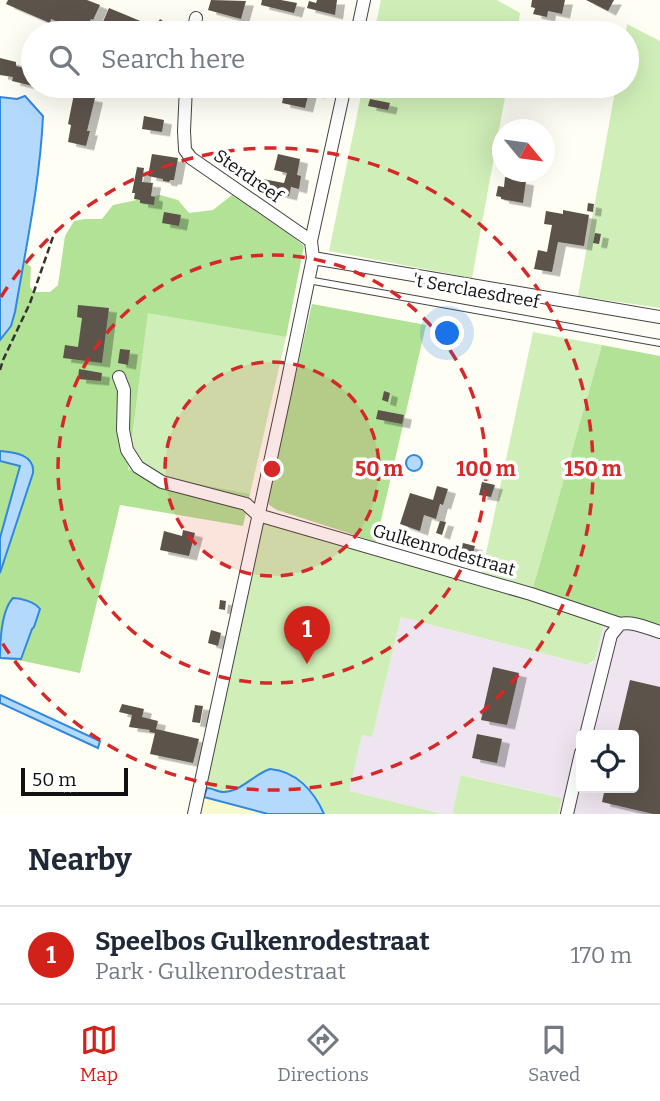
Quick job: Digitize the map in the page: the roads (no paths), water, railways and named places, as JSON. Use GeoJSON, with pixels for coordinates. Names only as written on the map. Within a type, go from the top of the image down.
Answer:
{"type":"FeatureCollection","features":[{"type":"Feature","properties":{"kind":"street"},"geometry":{"type":"LineString","coordinates":[[360,21],[364,0]]}},
{"type":"Feature","properties":{"kind":"street","name":"Sterdreef"},"geometry":{"type":"LineString","coordinates":[[185,98],[185,150],[191,158],[311,242]]}},
{"type":"Feature","properties":{"kind":"street"},"geometry":{"type":"LineString","coordinates":[[194,814],[313,258],[311,242],[342,98]]}},
{"type":"Feature","properties":{"kind":"street","name":"'t Serclaesdreef"},"geometry":{"type":"LineString","coordinates":[[313,258],[660,317]]}},
{"type":"Feature","properties":{"kind":"street","name":"Gulkenrodestraat"},"geometry":{"type":"LineString","coordinates":[[119,377],[124,390],[123,430],[127,450],[138,467],[162,482],[246,504],[258,515],[531,594],[620,624],[633,623],[660,632]]}},
{"type":"Feature","properties":{"kind":"street"},"geometry":{"type":"LineString","coordinates":[[587,730],[611,635],[620,624]]}},
{"type":"Feature","properties":{"kind":"street"},"geometry":{"type":"LineString","coordinates":[[567,814],[576,775]]}},
{"type":"Feature","properties":{"kind":"lane","name":"'t Serclaesdreef"},"geometry":{"type":"LineString","coordinates":[[308,280],[660,342]]}},
{"type":"Feature","properties":{"kind":"water"},"geometry":{"type":"Polygon","coordinates":[[[0,97],[27,98],[43,116],[32,214],[15,312],[11,326],[0,340],[0,97]]]}},
{"type":"Feature","properties":{"kind":"water"},"geometry":{"type":"Polygon","coordinates":[[[0,451],[27,458],[33,467],[33,473],[0,573],[0,538],[20,466],[0,461],[0,451]]]}},
{"type":"Feature","properties":{"kind":"water"},"geometry":{"type":"Polygon","coordinates":[[[411,455],[417,455],[422,463],[420,469],[411,471],[406,466],[406,460],[411,455]]]}},
{"type":"Feature","properties":{"kind":"water"},"geometry":{"type":"Polygon","coordinates":[[[13,598],[28,601],[40,609],[21,659],[0,658],[4,618],[13,598]]]}},
{"type":"Feature","properties":{"kind":"water"},"geometry":{"type":"Polygon","coordinates":[[[0,695],[100,741],[98,748],[0,703],[0,695]]]}},
{"type":"Feature","properties":{"kind":"water"},"geometry":{"type":"Polygon","coordinates":[[[270,769],[296,778],[309,790],[324,814],[268,814],[204,797],[207,788],[221,792],[230,791],[270,769]]]}},
{"type":"Feature","properties":{"kind":"place","name":"Speelbos Gulkenrodestraat"},"geometry":{"type":"Point","coordinates":[307,664]}}]}
